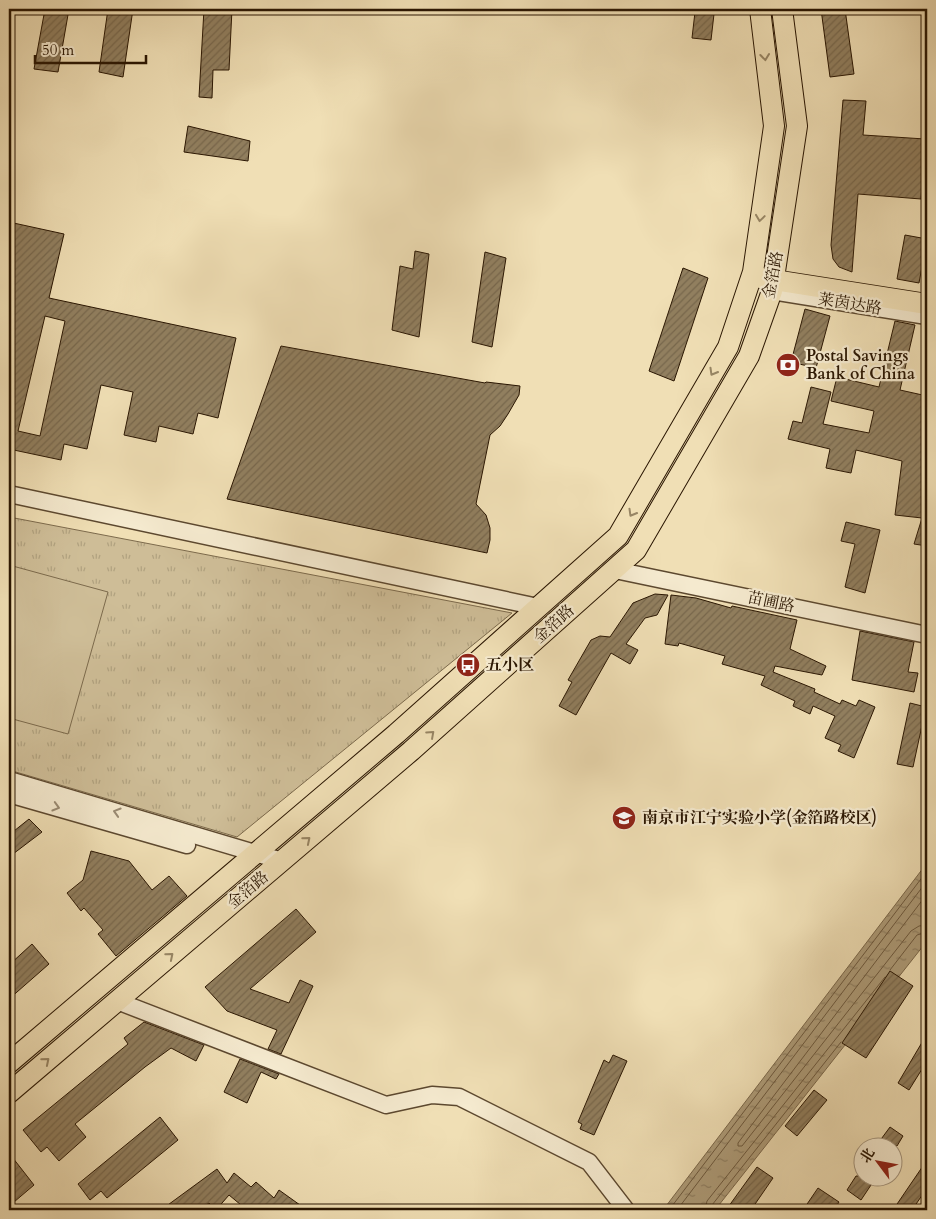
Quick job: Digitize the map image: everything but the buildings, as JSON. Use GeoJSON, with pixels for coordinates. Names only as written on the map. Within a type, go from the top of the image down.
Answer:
{"type":"FeatureCollection","features":[{"type":"Feature","properties":{"kind":"main road","name":"金箔路"},"geometry":{"type":"LineString","coordinates":[[9,1063],[396,734],[618,536],[728,347],[751,277],[774,126],[760,9]]}},
{"type":"Feature","properties":{"kind":"main road","name":"金箔路"},"geometry":{"type":"LineString","coordinates":[[9,1093],[411,751],[636,550],[748,356],[773,285],[796,126],[782,9]]}},
{"type":"Feature","properties":{"kind":"main road"},"geometry":{"type":"LineString","coordinates":[[751,277],[773,285],[782,282],[927,304]]}},
{"type":"Feature","properties":{"kind":"street","name":"莱茵达路"},"geometry":{"type":"LineString","coordinates":[[773,285],[927,316]]}},
{"type":"Feature","properties":{"kind":"street"},"geometry":{"type":"LineString","coordinates":[[9,494],[538,607]]}},
{"type":"Feature","properties":{"kind":"street","name":"苗圃路"},"geometry":{"type":"LineString","coordinates":[[615,570],[927,635]]}},
{"type":"Feature","properties":{"kind":"street"},"geometry":{"type":"LineString","coordinates":[[9,780],[277,865]]}},
{"type":"Feature","properties":{"kind":"street"},"geometry":{"type":"LineString","coordinates":[[9,794],[251,857]]}},
{"type":"Feature","properties":{"kind":"street"},"geometry":{"type":"LineString","coordinates":[[117,1001],[386,1105],[432,1095],[459,1097],[589,1162],[626,1210]]}},
{"type":"Feature","properties":{"kind":"green space"},"geometry":{"type":"Polygon","coordinates":[[[9,517],[512,613],[237,837],[9,770],[9,517]]]}},
{"type":"Feature","properties":{"kind":"green space"},"geometry":{"type":"Polygon","coordinates":[[[9,565],[108,592],[68,734],[9,718],[9,565]]]}},
{"type":"Feature","properties":{"kind":"water"},"geometry":{"type":"Polygon","coordinates":[[[927,863],[927,941],[715,1210],[663,1210],[927,863]]]}},
{"type":"Feature","properties":{"kind":"place","name":"Postal Savings Bank of China"},"geometry":{"type":"Point","coordinates":[788,365]}},
{"type":"Feature","properties":{"kind":"place","name":"五小区"},"geometry":{"type":"Point","coordinates":[468,665]}},
{"type":"Feature","properties":{"kind":"place","name":"南京市江宁实验小学(金箔路校区)"},"geometry":{"type":"Point","coordinates":[624,818]}}]}
